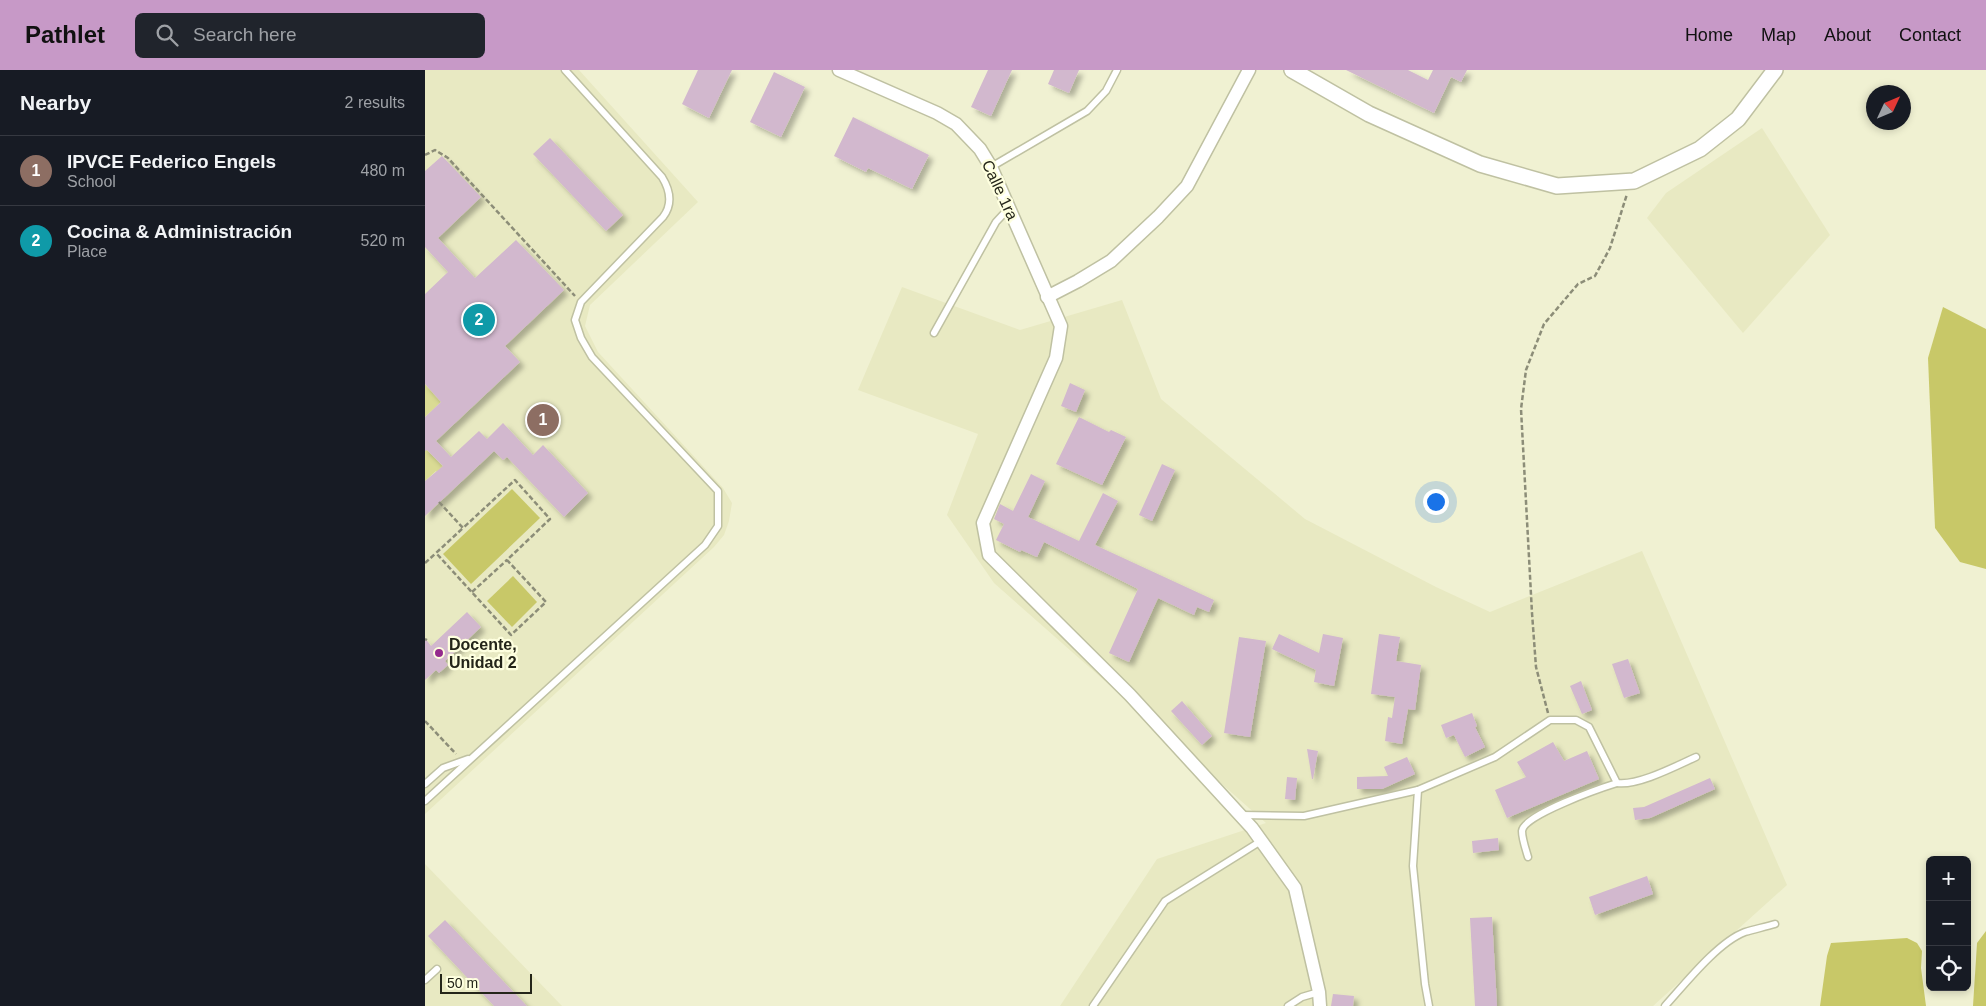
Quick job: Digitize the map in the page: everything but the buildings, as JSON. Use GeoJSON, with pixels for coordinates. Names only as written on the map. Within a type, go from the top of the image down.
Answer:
{"type":"FeatureCollection","features":[{"type":"Feature","properties":{"kind":"street","name":"Calle 1ra"},"geometry":{"type":"LineString","coordinates":[[839,70],[937,113],[956,124],[980,149],[991,167],[1061,326],[1056,358],[983,523],[989,555],[1130,695],[1240,815]]}},
{"type":"Feature","properties":{"kind":"street"},"geometry":{"type":"LineString","coordinates":[[1047,297],[1111,261],[1158,217],[1187,186],[1249,70]]}},
{"type":"Feature","properties":{"kind":"street"},"geometry":{"type":"LineString","coordinates":[[1292,70],[1369,114],[1480,164],[1557,186],[1635,181],[1700,149],[1738,119],[1775,70]]}},
{"type":"Feature","properties":{"kind":"street"},"geometry":{"type":"LineString","coordinates":[[1240,815],[1295,888],[1319,992],[1320,1006]]}},
{"type":"Feature","properties":{"kind":"lane"},"geometry":{"type":"LineString","coordinates":[[425,800],[705,545],[718,526],[718,491],[592,357],[581,338],[575,320],[581,302],[668,211],[669,195],[662,177],[565,70]]}},
{"type":"Feature","properties":{"kind":"lane"},"geometry":{"type":"LineString","coordinates":[[991,167],[1087,111],[1106,91],[1117,70]]}},
{"type":"Feature","properties":{"kind":"lane"},"geometry":{"type":"LineString","coordinates":[[934,333],[997,222],[1009,208]]}},
{"type":"Feature","properties":{"kind":"lane"},"geometry":{"type":"LineString","coordinates":[[1240,815],[1304,816],[1418,790],[1495,757],[1550,720],[1576,720],[1589,727],[1617,783]]}},
{"type":"Feature","properties":{"kind":"lane"},"geometry":{"type":"LineString","coordinates":[[1528,858],[1522,830],[1525,823],[1564,803],[1617,783],[1635,782],[1696,757]]}},
{"type":"Feature","properties":{"kind":"lane"},"geometry":{"type":"LineString","coordinates":[[425,784],[443,768],[471,758]]}},
{"type":"Feature","properties":{"kind":"lane"},"geometry":{"type":"LineString","coordinates":[[1418,790],[1413,866],[1429,1006]]}},
{"type":"Feature","properties":{"kind":"lane"},"geometry":{"type":"LineString","coordinates":[[1093,1006],[1165,901],[1261,841]]}},
{"type":"Feature","properties":{"kind":"lane"},"geometry":{"type":"LineString","coordinates":[[1665,1006],[1700,967],[1724,945],[1743,932],[1775,924]]}},
{"type":"Feature","properties":{"kind":"lane"},"geometry":{"type":"LineString","coordinates":[[425,980],[437,968]]}},
{"type":"Feature","properties":{"kind":"lane"},"geometry":{"type":"LineString","coordinates":[[1288,1006],[1302,997],[1319,992]]}},
{"type":"Feature","properties":{"kind":"path"},"geometry":{"type":"LineString","coordinates":[[425,155],[435,150],[443,153],[581,302]]}},
{"type":"Feature","properties":{"kind":"path"},"geometry":{"type":"LineString","coordinates":[[1550,720],[1536,667],[1531,613],[1521,409],[1526,370],[1545,324],[1578,284],[1595,276],[1610,248],[1629,182]]}},
{"type":"Feature","properties":{"kind":"path"},"geometry":{"type":"LineString","coordinates":[[425,563],[515,480],[550,519],[472,592]]}},
{"type":"Feature","properties":{"kind":"path"},"geometry":{"type":"LineString","coordinates":[[439,502],[463,528]]}},
{"type":"Feature","properties":{"kind":"path"},"geometry":{"type":"LineString","coordinates":[[436,553],[511,635],[546,602],[507,560]]}},
{"type":"Feature","properties":{"kind":"path"},"geometry":{"type":"LineString","coordinates":[[425,721],[462,760]]}},
{"type":"Feature","properties":{"kind":"shaded area"},"geometry":{"type":"Polygon","coordinates":[[[425,70],[579,70],[698,202],[590,305],[585,326],[598,352],[723,488],[732,503],[724,535],[714,547],[425,814],[425,70]]]}},
{"type":"Feature","properties":{"kind":"shaded area"},"geometry":{"type":"Polygon","coordinates":[[[1762,128],[1830,235],[1743,333],[1647,218],[1666,193],[1762,128]]]}},
{"type":"Feature","properties":{"kind":"shaded area"},"geometry":{"type":"Polygon","coordinates":[[[902,287],[1020,330],[1122,300],[1161,399],[1305,519],[1436,587],[1490,612],[1642,551],[1787,885],[1653,1006],[1060,1006],[1157,859],[1266,823],[994,583],[947,515],[978,434],[858,390],[902,287]]]}},
{"type":"Feature","properties":{"kind":"shaded area"},"geometry":{"type":"Polygon","coordinates":[[[1943,307],[1986,329],[1986,569],[1960,562],[1935,528],[1928,358],[1943,307]]]}},
{"type":"Feature","properties":{"kind":"shaded area"},"geometry":{"type":"Polygon","coordinates":[[[512,489],[540,518],[471,584],[443,554],[512,489]]]}},
{"type":"Feature","properties":{"kind":"shaded area"},"geometry":{"type":"Polygon","coordinates":[[[513,576],[537,602],[512,627],[487,601],[513,576]]]}},
{"type":"Feature","properties":{"kind":"shaded area"},"geometry":{"type":"Polygon","coordinates":[[[425,864],[562,1006],[425,1006],[425,864]]]}},
{"type":"Feature","properties":{"kind":"shaded area"},"geometry":{"type":"Polygon","coordinates":[[[1986,931],[1986,1006],[1973,1006],[1977,943],[1986,931]]]}},
{"type":"Feature","properties":{"kind":"shaded area"},"geometry":{"type":"Polygon","coordinates":[[[1907,938],[1917,943],[1922,951],[1921,968],[1926,1006],[1820,1006],[1827,956],[1831,943],[1907,938]]]}},
{"type":"Feature","properties":{"kind":"green space"},"geometry":{"type":"Polygon","coordinates":[[[425,384],[441,402],[425,417],[425,384]]]}},
{"type":"Feature","properties":{"kind":"green space"},"geometry":{"type":"Polygon","coordinates":[[[425,448],[448,472],[442,478],[436,471],[425,481],[425,448]]]}},
{"type":"Feature","properties":{"kind":"place","name":"Cocina & Administración"},"geometry":{"type":"Point","coordinates":[479,320]}},
{"type":"Feature","properties":{"kind":"place","name":"IPVCE Federico Engels"},"geometry":{"type":"Point","coordinates":[543,420]}},
{"type":"Feature","properties":{"kind":"place","name":"Docente, Unidad 2"},"geometry":{"type":"Point","coordinates":[439,653]}}]}
